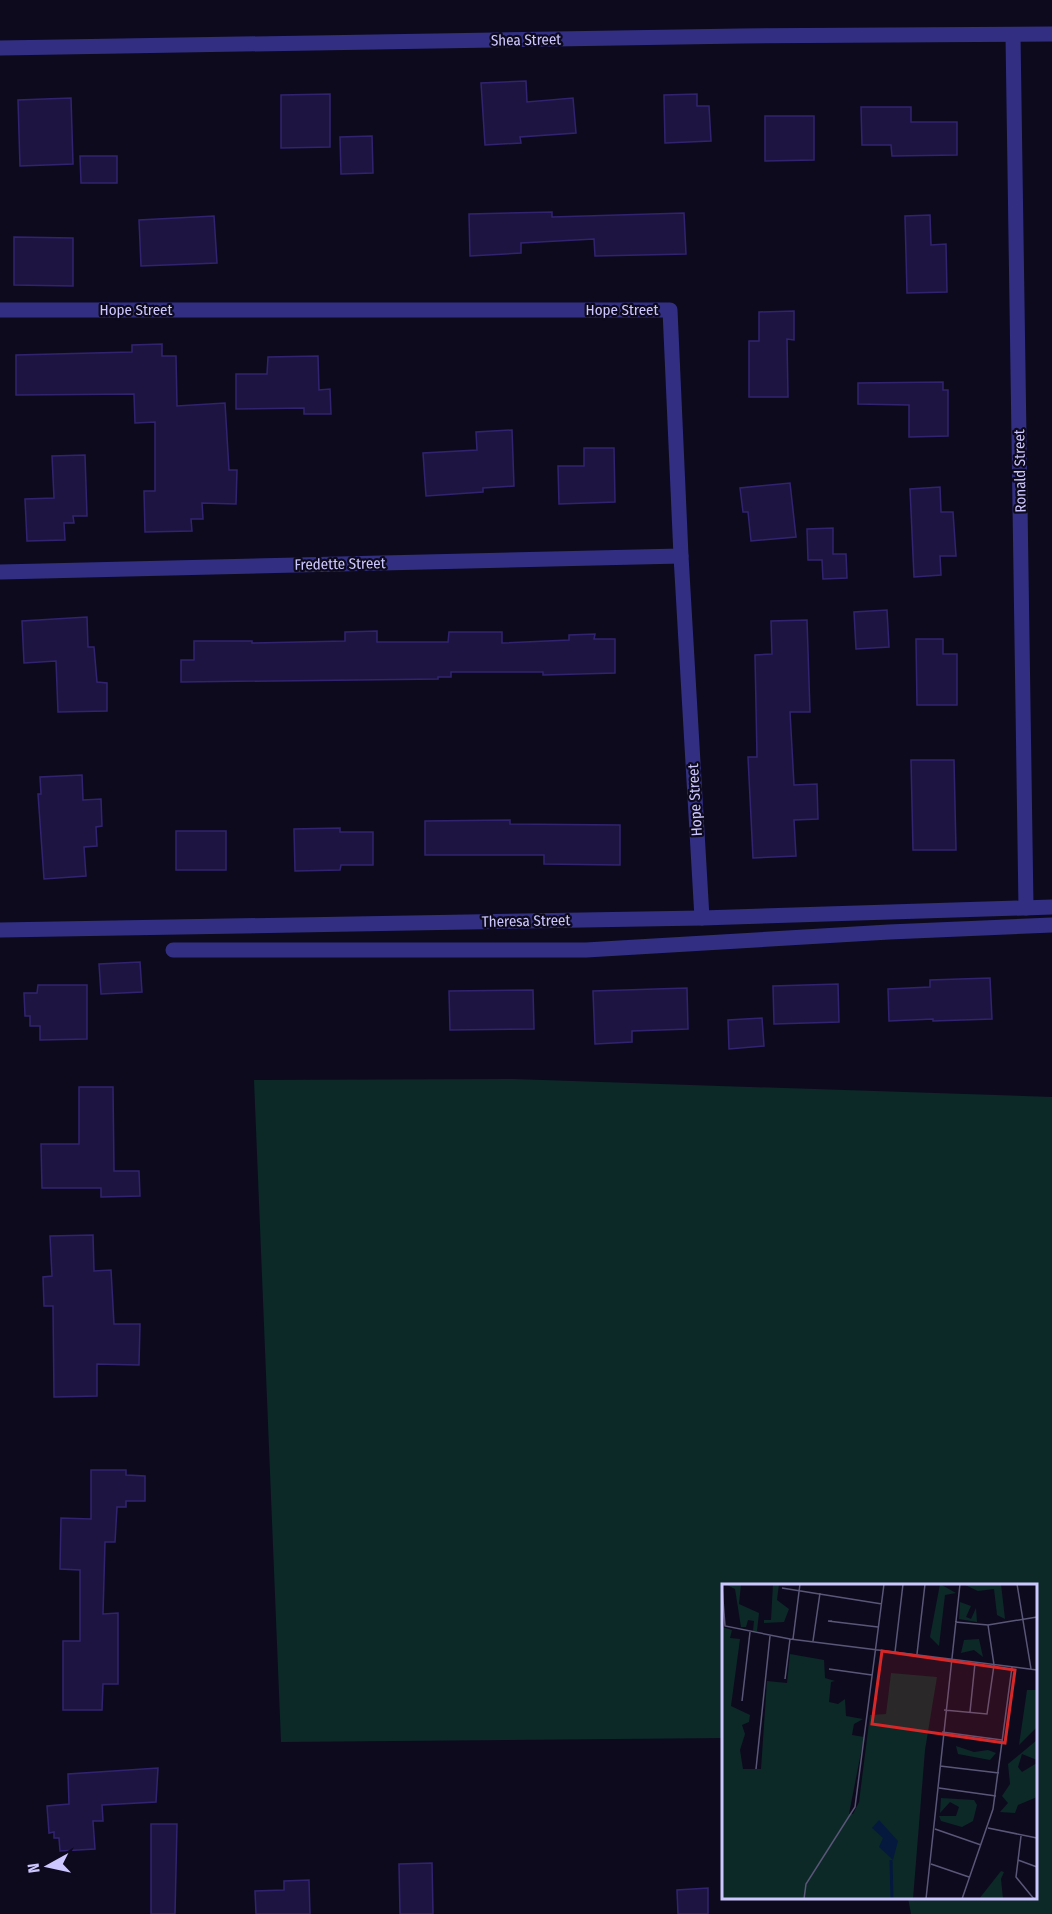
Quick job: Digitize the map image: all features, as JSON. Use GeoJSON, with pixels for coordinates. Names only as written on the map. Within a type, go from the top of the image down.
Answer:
{"type":"FeatureCollection","features":[{"type":"Feature","properties":{"kind":"street","name":"Shea Street"},"geometry":{"type":"LineString","coordinates":[[0,48],[741,36],[1052,34]]}},
{"type":"Feature","properties":{"kind":"street","name":"Ronald Street"},"geometry":{"type":"LineString","coordinates":[[1013,35],[1026,908]]}},
{"type":"Feature","properties":{"kind":"street","name":"Hope Street"},"geometry":{"type":"LineString","coordinates":[[0,310],[670,310],[681,556],[702,918]]}},
{"type":"Feature","properties":{"kind":"street","name":"Fredette Street"},"geometry":{"type":"LineString","coordinates":[[0,572],[681,556]]}},
{"type":"Feature","properties":{"kind":"street","name":"Theresa Street"},"geometry":{"type":"LineString","coordinates":[[0,930],[702,918],[1052,907]]}},
{"type":"Feature","properties":{"kind":"street"},"geometry":{"type":"LineString","coordinates":[[173,950],[586,950],[1052,925]]}},
{"type":"Feature","properties":{"kind":"green space"},"geometry":{"type":"Polygon","coordinates":[[[513,1079],[1052,1097],[1052,1914],[911,1914],[908,1899],[1037,1899],[1037,1584],[722,1584],[722,1738],[281,1742],[254,1080],[513,1079]]]}},
{"type":"Feature","properties":{"kind":"building"},"geometry":{"type":"Polygon","coordinates":[[[526,81],[527,102],[573,98],[576,133],[520,137],[521,143],[485,145],[481,83],[526,81]]]}},
{"type":"Feature","properties":{"kind":"building"},"geometry":{"type":"Polygon","coordinates":[[[330,94],[330,147],[281,148],[281,95],[330,94]]]}},
{"type":"Feature","properties":{"kind":"building"},"geometry":{"type":"Polygon","coordinates":[[[697,94],[697,106],[709,106],[711,141],[665,143],[664,95],[697,94]]]}},
{"type":"Feature","properties":{"kind":"building"},"geometry":{"type":"Polygon","coordinates":[[[71,98],[73,164],[20,166],[18,100],[71,98]]]}},
{"type":"Feature","properties":{"kind":"building"},"geometry":{"type":"Polygon","coordinates":[[[861,107],[911,107],[911,122],[957,122],[957,155],[892,156],[891,145],[862,145],[861,107]]]}},
{"type":"Feature","properties":{"kind":"building"},"geometry":{"type":"Polygon","coordinates":[[[765,116],[814,116],[814,160],[765,161],[765,116]]]}},
{"type":"Feature","properties":{"kind":"building"},"geometry":{"type":"Polygon","coordinates":[[[372,136],[373,173],[341,174],[340,137],[372,136]]]}},
{"type":"Feature","properties":{"kind":"building"},"geometry":{"type":"Polygon","coordinates":[[[80,156],[117,156],[117,183],[81,183],[80,156]]]}},
{"type":"Feature","properties":{"kind":"building"},"geometry":{"type":"Polygon","coordinates":[[[552,212],[552,217],[684,213],[686,254],[595,256],[594,239],[521,243],[521,253],[470,256],[469,214],[552,212]]]}},
{"type":"Feature","properties":{"kind":"building"},"geometry":{"type":"Polygon","coordinates":[[[930,215],[931,245],[946,244],[947,292],[907,293],[905,216],[930,215]]]}},
{"type":"Feature","properties":{"kind":"building"},"geometry":{"type":"Polygon","coordinates":[[[214,216],[217,263],[141,266],[139,220],[214,216]]]}},
{"type":"Feature","properties":{"kind":"building"},"geometry":{"type":"Polygon","coordinates":[[[14,237],[73,238],[73,286],[14,285],[14,237]]]}},
{"type":"Feature","properties":{"kind":"building"},"geometry":{"type":"Polygon","coordinates":[[[794,311],[794,340],[787,339],[788,397],[749,397],[749,341],[759,341],[759,312],[794,311]]]}},
{"type":"Feature","properties":{"kind":"building"},"geometry":{"type":"Polygon","coordinates":[[[162,344],[162,356],[176,356],[177,406],[225,403],[229,470],[237,470],[236,504],[202,503],[203,519],[191,519],[192,531],[145,532],[144,491],[155,491],[155,422],[135,423],[134,394],[16,395],[16,355],[132,352],[132,345],[162,344]]]}},
{"type":"Feature","properties":{"kind":"building"},"geometry":{"type":"Polygon","coordinates":[[[318,356],[319,390],[330,389],[331,414],[304,414],[304,408],[236,409],[236,374],[267,374],[268,357],[318,356]]]}},
{"type":"Feature","properties":{"kind":"building"},"geometry":{"type":"Polygon","coordinates":[[[943,382],[943,390],[948,390],[948,436],[909,437],[909,405],[858,404],[858,383],[943,382]]]}},
{"type":"Feature","properties":{"kind":"building"},"geometry":{"type":"Polygon","coordinates":[[[512,430],[514,486],[483,488],[483,492],[426,496],[423,453],[477,450],[476,432],[512,430]]]}},
{"type":"Feature","properties":{"kind":"building"},"geometry":{"type":"Polygon","coordinates":[[[584,448],[614,448],[615,502],[559,504],[558,466],[584,466],[584,448]]]}},
{"type":"Feature","properties":{"kind":"building"},"geometry":{"type":"Polygon","coordinates":[[[85,455],[87,516],[73,516],[74,523],[64,523],[65,540],[27,541],[25,499],[54,498],[52,456],[85,455]]]}},
{"type":"Feature","properties":{"kind":"building"},"geometry":{"type":"Polygon","coordinates":[[[790,483],[796,537],[751,541],[748,512],[743,512],[740,488],[790,483]]]}},
{"type":"Feature","properties":{"kind":"building"},"geometry":{"type":"Polygon","coordinates":[[[940,487],[941,512],[953,512],[956,556],[940,556],[941,575],[914,577],[910,489],[940,487]]]}},
{"type":"Feature","properties":{"kind":"building"},"geometry":{"type":"Polygon","coordinates":[[[833,528],[833,554],[846,554],[847,578],[823,579],[822,560],[808,560],[807,529],[833,528]]]}},
{"type":"Feature","properties":{"kind":"building"},"geometry":{"type":"Polygon","coordinates":[[[887,610],[889,647],[856,649],[854,612],[887,610]]]}},
{"type":"Feature","properties":{"kind":"building"},"geometry":{"type":"Polygon","coordinates":[[[87,617],[88,647],[94,647],[97,682],[107,683],[107,711],[58,712],[56,661],[24,663],[22,621],[87,617]]]}},
{"type":"Feature","properties":{"kind":"building"},"geometry":{"type":"Polygon","coordinates":[[[807,620],[810,712],[790,712],[794,785],[817,784],[818,819],[794,820],[796,856],[753,858],[748,757],[757,757],[755,655],[772,654],[771,621],[807,620]]]}},
{"type":"Feature","properties":{"kind":"building"},"geometry":{"type":"Polygon","coordinates":[[[377,631],[377,642],[448,642],[449,632],[502,632],[502,643],[569,640],[569,635],[595,634],[594,639],[615,639],[615,673],[543,675],[543,672],[451,672],[451,677],[438,677],[438,679],[181,682],[181,660],[194,660],[194,641],[252,641],[252,643],[345,641],[345,632],[377,631]]]}},
{"type":"Feature","properties":{"kind":"building"},"geometry":{"type":"Polygon","coordinates":[[[916,639],[943,639],[943,654],[957,654],[957,705],[917,705],[916,639]]]}},
{"type":"Feature","properties":{"kind":"building"},"geometry":{"type":"Polygon","coordinates":[[[911,760],[954,760],[956,850],[913,850],[911,760]]]}},
{"type":"Feature","properties":{"kind":"building"},"geometry":{"type":"Polygon","coordinates":[[[82,775],[83,800],[101,799],[102,826],[96,827],[97,846],[84,847],[86,876],[44,879],[38,794],[41,794],[40,777],[82,775]]]}},
{"type":"Feature","properties":{"kind":"building"},"geometry":{"type":"Polygon","coordinates":[[[510,820],[510,824],[620,825],[620,865],[544,864],[544,855],[425,855],[425,821],[510,820]]]}},
{"type":"Feature","properties":{"kind":"building"},"geometry":{"type":"Polygon","coordinates":[[[340,828],[340,832],[373,832],[373,865],[341,865],[340,870],[295,871],[294,829],[340,828]]]}},
{"type":"Feature","properties":{"kind":"building"},"geometry":{"type":"Polygon","coordinates":[[[176,831],[226,831],[226,870],[176,870],[176,831]]]}},
{"type":"Feature","properties":{"kind":"building"},"geometry":{"type":"Polygon","coordinates":[[[140,962],[142,992],[101,994],[99,964],[140,962]]]}},
{"type":"Feature","properties":{"kind":"building"},"geometry":{"type":"Polygon","coordinates":[[[990,978],[992,1019],[889,1021],[888,989],[930,987],[930,980],[990,978]]]}},
{"type":"Feature","properties":{"kind":"building"},"geometry":{"type":"Polygon","coordinates":[[[838,984],[839,1022],[774,1024],[773,986],[838,984]]]}},
{"type":"Feature","properties":{"kind":"building"},"geometry":{"type":"Polygon","coordinates":[[[38,985],[87,985],[87,1039],[40,1040],[40,1026],[30,1026],[30,1016],[25,1016],[24,993],[37,993],[38,985]]]}},
{"type":"Feature","properties":{"kind":"building"},"geometry":{"type":"Polygon","coordinates":[[[687,988],[688,1029],[632,1031],[632,1042],[595,1044],[593,991],[687,988]]]}},
{"type":"Feature","properties":{"kind":"building"},"geometry":{"type":"Polygon","coordinates":[[[533,990],[534,1029],[450,1030],[449,991],[533,990]]]}},
{"type":"Feature","properties":{"kind":"building"},"geometry":{"type":"Polygon","coordinates":[[[762,1018],[764,1046],[729,1049],[728,1020],[762,1018]]]}},
{"type":"Feature","properties":{"kind":"building"},"geometry":{"type":"Polygon","coordinates":[[[79,1087],[113,1087],[114,1171],[139,1171],[140,1196],[101,1197],[101,1188],[42,1188],[41,1144],[79,1144],[79,1087]]]}},
{"type":"Feature","properties":{"kind":"building"},"geometry":{"type":"Polygon","coordinates":[[[93,1235],[94,1271],[111,1270],[114,1324],[140,1324],[139,1365],[97,1364],[97,1396],[54,1397],[53,1306],[44,1306],[43,1277],[52,1276],[50,1236],[93,1235]]]}},
{"type":"Feature","properties":{"kind":"building"},"geometry":{"type":"Polygon","coordinates":[[[91,1470],[126,1470],[126,1475],[145,1476],[145,1501],[126,1501],[126,1507],[117,1507],[115,1542],[105,1542],[103,1614],[118,1613],[118,1684],[103,1684],[102,1710],[63,1710],[63,1641],[80,1641],[80,1570],[60,1569],[61,1518],[91,1519],[91,1470]]]}},
{"type":"Feature","properties":{"kind":"building"},"geometry":{"type":"Polygon","coordinates":[[[158,1768],[156,1802],[102,1805],[103,1821],[93,1821],[95,1849],[60,1851],[59,1838],[54,1838],[54,1832],[49,1833],[47,1806],[69,1804],[68,1774],[158,1768]]]}},
{"type":"Feature","properties":{"kind":"building"},"geometry":{"type":"Polygon","coordinates":[[[151,1824],[177,1824],[175,1914],[151,1914],[151,1824]]]}},
{"type":"Feature","properties":{"kind":"building"},"geometry":{"type":"Polygon","coordinates":[[[432,1863],[433,1914],[400,1914],[399,1864],[432,1863]]]}},
{"type":"Feature","properties":{"kind":"building"},"geometry":{"type":"Polygon","coordinates":[[[309,1880],[310,1914],[256,1914],[255,1891],[284,1890],[284,1881],[309,1880]]]}},
{"type":"Feature","properties":{"kind":"building"},"geometry":{"type":"Polygon","coordinates":[[[708,1888],[708,1914],[678,1914],[677,1890],[708,1888]]]}}]}
